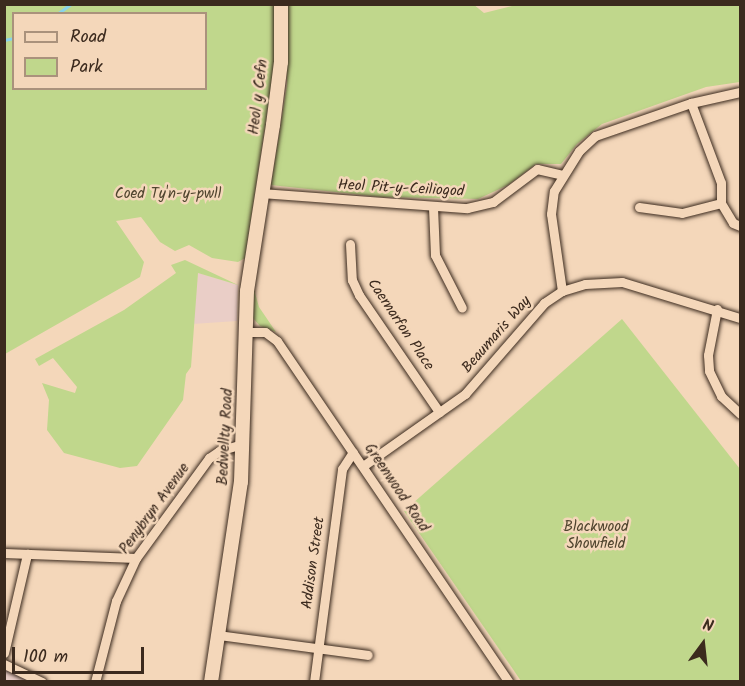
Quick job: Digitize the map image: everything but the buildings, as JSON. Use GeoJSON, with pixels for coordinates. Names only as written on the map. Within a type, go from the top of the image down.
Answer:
{"type":"FeatureCollection","features":[{"type":"Feature","properties":{"kind":"street","name":"Heol y Cefn"},"geometry":{"type":"LineString","coordinates":[[261,193],[281,62],[281,4]]}},
{"type":"Feature","properties":{"kind":"street"},"geometry":{"type":"LineString","coordinates":[[562,291],[551,214],[554,191],[562,175],[594,136],[690,103],[741,92]]}},
{"type":"Feature","properties":{"kind":"street"},"geometry":{"type":"LineString","coordinates":[[690,103],[721,183],[721,203],[733,223],[741,226]]}},
{"type":"Feature","properties":{"kind":"street","name":"Heol Pit-y-Ceiliogod"},"geometry":{"type":"LineString","coordinates":[[261,193],[433,207],[481,207],[515,189],[537,169],[562,175]]}},
{"type":"Feature","properties":{"kind":"street","name":"Bedwellty Road"},"geometry":{"type":"LineString","coordinates":[[211,681],[241,482],[249,268],[261,193]]}},
{"type":"Feature","properties":{"kind":"street"},"geometry":{"type":"LineString","coordinates":[[650,209],[652,199]]}},
{"type":"Feature","properties":{"kind":"street"},"geometry":{"type":"LineString","coordinates":[[639,207],[694,212],[721,203]]}},
{"type":"Feature","properties":{"kind":"street"},"geometry":{"type":"LineString","coordinates":[[433,207],[435,255],[462,308]]}},
{"type":"Feature","properties":{"kind":"street","name":"Caernarfon Place"},"geometry":{"type":"LineString","coordinates":[[353,248],[352,280],[359,295],[439,412]]}},
{"type":"Feature","properties":{"kind":"street","name":"Beaumaris Way"},"geometry":{"type":"LineString","coordinates":[[363,466],[465,394],[544,303],[562,291],[585,284],[622,282],[741,318]]}},
{"type":"Feature","properties":{"kind":"street"},"geometry":{"type":"LineString","coordinates":[[717,309],[708,355],[709,371],[721,396],[741,414]]}},
{"type":"Feature","properties":{"kind":"street","name":"Greenwood Road"},"geometry":{"type":"LineString","coordinates":[[246,332],[271,334],[509,681]]}},
{"type":"Feature","properties":{"kind":"street","name":"Penybryn Avenue"},"geometry":{"type":"LineString","coordinates":[[95,681],[116,601],[136,558],[209,458],[219,451],[242,444]]}},
{"type":"Feature","properties":{"kind":"street","name":"Addison Street"},"geometry":{"type":"LineString","coordinates":[[314,681],[342,469],[353,452]]}},
{"type":"Feature","properties":{"kind":"street"},"geometry":{"type":"LineString","coordinates":[[4,553],[136,558]]}},
{"type":"Feature","properties":{"kind":"street"},"geometry":{"type":"LineString","coordinates":[[4,653],[27,554]]}},
{"type":"Feature","properties":{"kind":"street"},"geometry":{"type":"LineString","coordinates":[[218,635],[368,656]]}},
{"type":"Feature","properties":{"kind":"street"},"geometry":{"type":"LineString","coordinates":[[4,664],[42,681]]}},
{"type":"Feature","properties":{"kind":"shaded area"},"geometry":{"type":"Polygon","coordinates":[[[198,273],[238,285],[237,321],[192,324],[198,273]]]}},
{"type":"Feature","properties":{"kind":"shaded area"},"geometry":{"type":"Polygon","coordinates":[[[5,669],[10,669],[29,681],[5,682],[5,669]]]}},
{"type":"Feature","properties":{"kind":"green space"},"geometry":{"type":"Polygon","coordinates":[[[473,4],[484,13],[520,4],[740,5],[740,82],[706,87],[602,124],[577,144],[561,164],[536,164],[508,185],[478,199],[381,197],[271,185],[287,85],[286,5],[473,4]]]}},
{"type":"Feature","properties":{"kind":"green space","name":"Coed Ty'n-y-pwll"},"geometry":{"type":"Polygon","coordinates":[[[5,5],[276,5],[276,54],[245,258],[238,262],[212,258],[189,245],[175,251],[160,242],[141,217],[116,221],[144,262],[140,277],[5,354],[5,5]]]}},
{"type":"Feature","properties":{"kind":"green space"},"geometry":{"type":"Polygon","coordinates":[[[185,260],[238,285],[198,273],[191,367],[186,374],[183,400],[137,466],[120,468],[64,453],[47,430],[49,400],[42,383],[75,393],[77,387],[53,358],[39,366],[35,359],[124,310],[176,273],[171,265],[185,260]]]}},
{"type":"Feature","properties":{"kind":"green space"},"geometry":{"type":"Polygon","coordinates":[[[253,286],[259,307],[276,332],[260,326],[253,318],[253,286]]]}},
{"type":"Feature","properties":{"kind":"green space","name":"Blackwood Showfield"},"geometry":{"type":"Polygon","coordinates":[[[622,319],[740,469],[740,681],[521,681],[404,511],[622,319]]]}},
{"type":"Feature","properties":{"kind":"waterway"},"geometry":{"type":"LineString","coordinates":[[60,12],[71,4]]}},
{"type":"Feature","properties":{"kind":"waterway"},"geometry":{"type":"LineString","coordinates":[[4,40],[12,38]]}}]}
